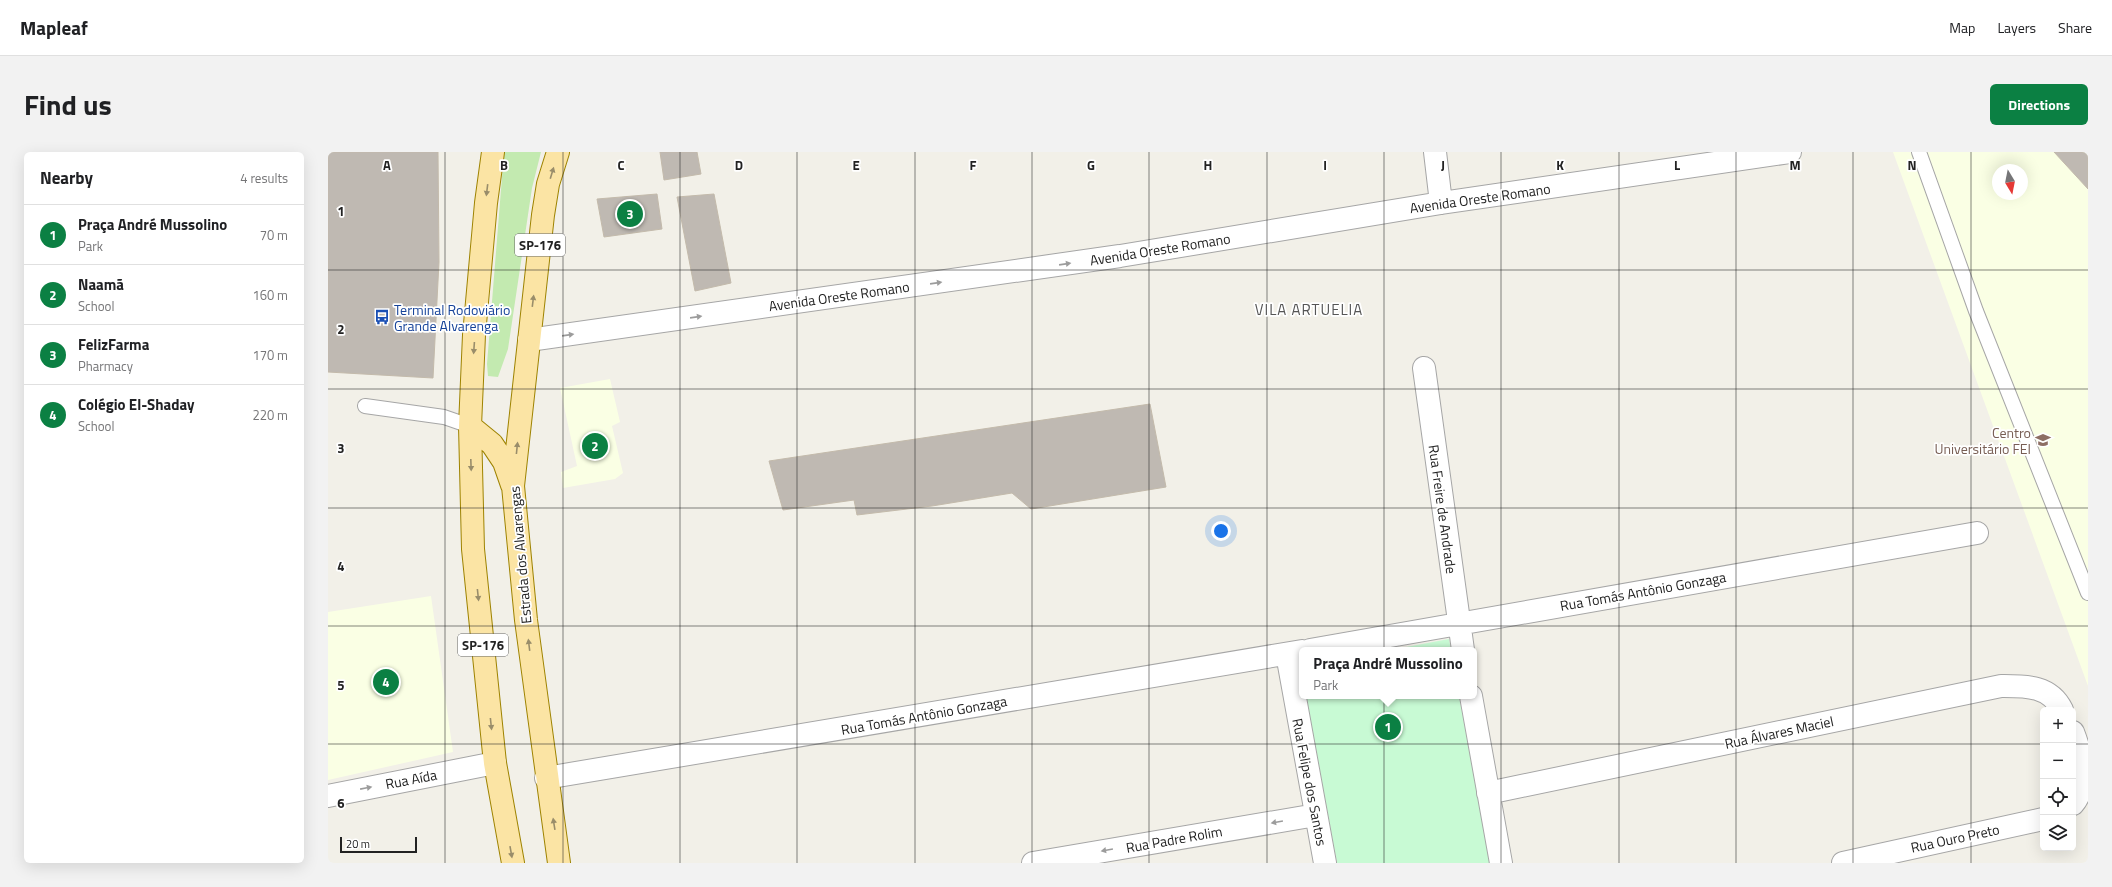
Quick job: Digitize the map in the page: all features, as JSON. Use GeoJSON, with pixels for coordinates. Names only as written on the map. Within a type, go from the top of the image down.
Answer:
{"type":"FeatureCollection","features":[{"type":"Feature","properties":{"kind":"main road","name":"SP-176"},"geometry":{"type":"LineString","coordinates":[[493,152],[486,203],[474,335],[470,426],[473,549],[495,763],[512,863]]}},
{"type":"Feature","properties":{"kind":"main road","name":"Estrada dos Alvarengas"},"geometry":{"type":"LineString","coordinates":[[558,152],[548,184],[543,215],[513,486],[526,620],[546,778],[559,863]]}},
{"type":"Feature","properties":{"kind":"main road"},"geometry":{"type":"LineString","coordinates":[[470,426],[492,444],[504,462],[513,486]]}},
{"type":"Feature","properties":{"kind":"street"},"geometry":{"type":"LineString","coordinates":[[1435,152],[1441,203]]}},
{"type":"Feature","properties":{"kind":"street","name":"Avenida Oreste Romano"},"geometry":{"type":"LineString","coordinates":[[529,340],[1112,258],[1441,203],[1790,152]]}},
{"type":"Feature","properties":{"kind":"street","name":"Rua Freire de Andrade"},"geometry":{"type":"LineString","coordinates":[[1424,368],[1458,624],[1462,647]]}},
{"type":"Feature","properties":{"kind":"street","name":"Rua Tomás Antônio Gonzaga"},"geometry":{"type":"LineString","coordinates":[[1327,647],[1977,533]]}},
{"type":"Feature","properties":{"kind":"street","name":"Rua Tomás Antônio Gonzaga"},"geometry":{"type":"LineString","coordinates":[[546,778],[1294,653]]}},
{"type":"Feature","properties":{"kind":"street","name":"Rua Felipe dos Santos"},"geometry":{"type":"LineString","coordinates":[[1294,653],[1299,690]]}},
{"type":"Feature","properties":{"kind":"street","name":"Rua Álvares Maciel"},"geometry":{"type":"LineString","coordinates":[[1488,793],[2001,686],[2029,686],[2046,691],[2060,707]]}},
{"type":"Feature","properties":{"kind":"street","name":"Rua Felipe dos Santos"},"geometry":{"type":"LineString","coordinates":[[1300,699],[1316,815],[1325,863]]}},
{"type":"Feature","properties":{"kind":"street"},"geometry":{"type":"LineString","coordinates":[[1472,699],[1501,863]]}},
{"type":"Feature","properties":{"kind":"street"},"geometry":{"type":"LineString","coordinates":[[2076,740],[2084,762],[2087,783],[2079,800],[2076,802]]}},
{"type":"Feature","properties":{"kind":"street","name":"Rua Aída"},"geometry":{"type":"LineString","coordinates":[[328,796],[495,763]]}},
{"type":"Feature","properties":{"kind":"street","name":"Rua Padre Rolim"},"geometry":{"type":"LineString","coordinates":[[1033,863],[1316,815]]}},
{"type":"Feature","properties":{"kind":"street","name":"Rua Ouro Preto"},"geometry":{"type":"LineString","coordinates":[[1843,863],[2040,820]]}},
{"type":"Feature","properties":{"kind":"lane"},"geometry":{"type":"LineString","coordinates":[[1919,152],[1976,311],[2088,593]]}},
{"type":"Feature","properties":{"kind":"lane"},"geometry":{"type":"LineString","coordinates":[[365,406],[444,417],[470,426]]}},
{"type":"Feature","properties":{"kind":"shaded area","name":"Centro Universitário FEI"},"geometry":{"type":"Polygon","coordinates":[[[1893,152],[2088,152],[2088,686],[1893,152]]]}},
{"type":"Feature","properties":{"kind":"shaded area"},"geometry":{"type":"Polygon","coordinates":[[[610,379],[620,422],[612,426],[623,473],[615,479],[563,488],[561,472],[577,466],[560,388],[610,379]]]}},
{"type":"Feature","properties":{"kind":"shaded area"},"geometry":{"type":"Polygon","coordinates":[[[431,596],[453,752],[328,780],[328,612],[431,596]]]}},
{"type":"Feature","properties":{"kind":"green space"},"geometry":{"type":"Polygon","coordinates":[[[504,152],[541,152],[532,188],[508,349],[498,377],[488,376],[487,364],[504,152]]]}},
{"type":"Feature","properties":{"kind":"green space"},"geometry":{"type":"Polygon","coordinates":[[[1449,639],[1450,647],[1406,647],[1449,639]]]}},
{"type":"Feature","properties":{"kind":"green space"},"geometry":{"type":"Polygon","coordinates":[[[1307,699],[1460,699],[1490,863],[1337,863],[1307,699]]]}},
{"type":"Feature","properties":{"kind":"building","name":"Terminal Rodoviário Grande Alvarenga"},"geometry":{"type":"Polygon","coordinates":[[[328,152],[438,152],[439,262],[433,378],[328,372],[328,152]]]}},
{"type":"Feature","properties":{"kind":"building"},"geometry":{"type":"Polygon","coordinates":[[[660,152],[697,152],[701,174],[664,180],[660,152]]]}},
{"type":"Feature","properties":{"kind":"building"},"geometry":{"type":"Polygon","coordinates":[[[2054,152],[2088,152],[2088,189],[2054,152]]]}},
{"type":"Feature","properties":{"kind":"building"},"geometry":{"type":"Polygon","coordinates":[[[657,194],[662,229],[604,237],[597,199],[657,194]]]}},
{"type":"Feature","properties":{"kind":"building"},"geometry":{"type":"Polygon","coordinates":[[[714,194],[731,283],[695,291],[677,197],[714,194]]]}},
{"type":"Feature","properties":{"kind":"building"},"geometry":{"type":"Polygon","coordinates":[[[1150,404],[1166,487],[1031,509],[1012,493],[932,506],[857,515],[854,500],[783,510],[769,461],[1150,404]]]}},
{"type":"Feature","properties":{"kind":"place","name":"FelizFarma"},"geometry":{"type":"Point","coordinates":[630,214]}},
{"type":"Feature","properties":{"kind":"place","name":"Terminal Rodoviário Grande Alvarenga"},"geometry":{"type":"Point","coordinates":[382,317]}},
{"type":"Feature","properties":{"kind":"place","name":"Centro Universitário FEI"},"geometry":{"type":"Point","coordinates":[2043,440]}},
{"type":"Feature","properties":{"kind":"place","name":"Naamã"},"geometry":{"type":"Point","coordinates":[595,446]}},
{"type":"Feature","properties":{"kind":"place","name":"Colégio El-Shaday"},"geometry":{"type":"Point","coordinates":[386,682]}},
{"type":"Feature","properties":{"kind":"place","name":"Praça André Mussolino"},"geometry":{"type":"Point","coordinates":[1388,727]}},
{"type":"Feature","properties":{"kind":"district","name":"VILA ARTUELIA"},"geometry":{"type":"Point","coordinates":[1309,309]}}]}
